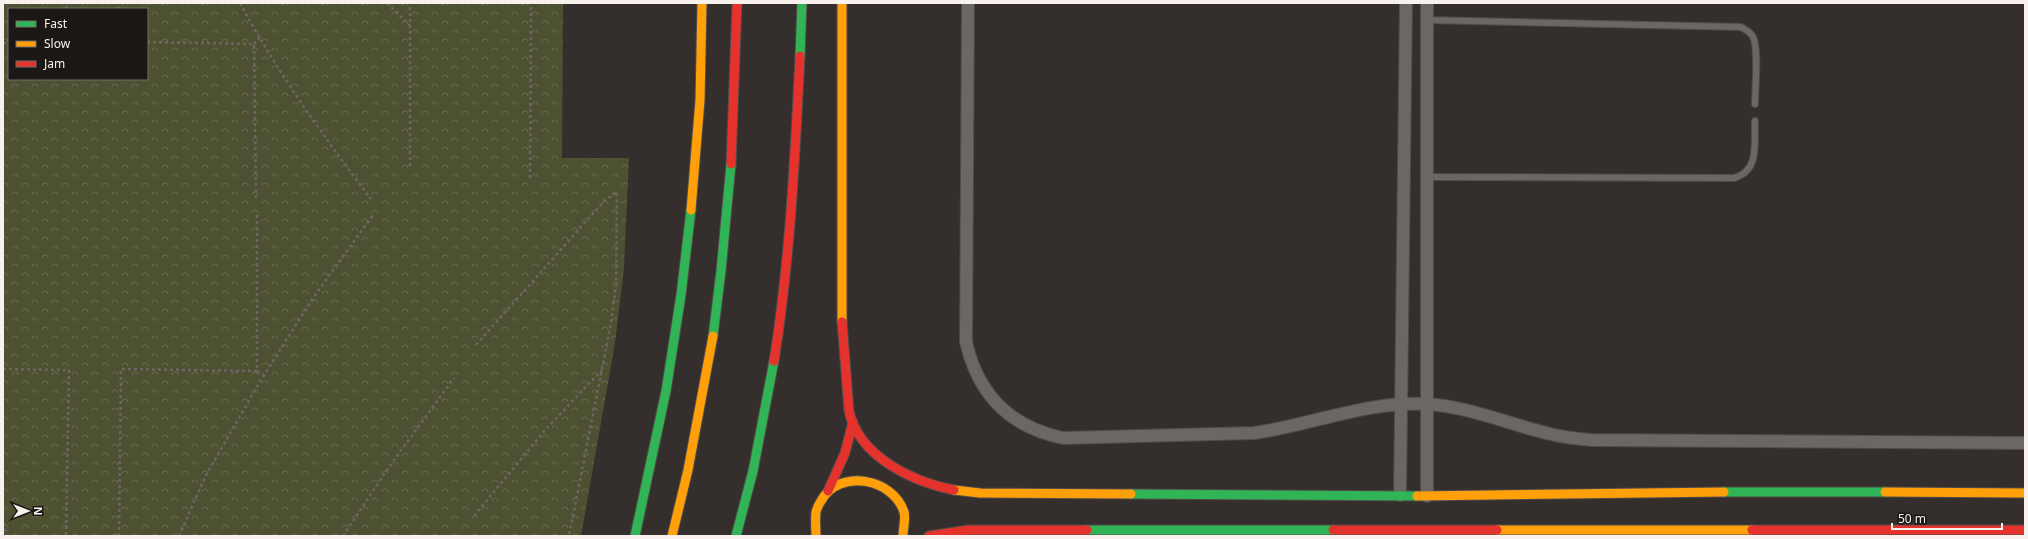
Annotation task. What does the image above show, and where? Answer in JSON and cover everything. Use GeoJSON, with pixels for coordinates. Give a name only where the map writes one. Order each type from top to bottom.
{"type":"FeatureCollection","features":[{"type":"Feature","properties":{"kind":"street"},"geometry":{"type":"LineString","coordinates":[[635,536],[666,391],[688,244],[699,130],[702,3]]}},
{"type":"Feature","properties":{"kind":"street"},"geometry":{"type":"LineString","coordinates":[[672,536],[707,382],[725,254],[733,146],[737,3]]}},
{"type":"Feature","properties":{"kind":"street"},"geometry":{"type":"LineString","coordinates":[[736,536],[764,417],[784,291],[794,175],[802,3]]}},
{"type":"Feature","properties":{"kind":"street"},"geometry":{"type":"LineString","coordinates":[[842,3],[842,329],[848,406],[853,422],[866,441],[881,457],[893,479],[904,520],[903,536]]}},
{"type":"Feature","properties":{"kind":"street"},"geometry":{"type":"LineString","coordinates":[[968,3],[966,342],[970,357],[982,385],[1001,408],[1024,424],[1049,435],[1063,438],[1254,433],[1274,430],[1356,411],[1402,404],[1426,404],[1478,413],[1555,435],[1592,440],[2025,443]]}},
{"type":"Feature","properties":{"kind":"street"},"geometry":{"type":"LineString","coordinates":[[1400,496],[1406,3]]}},
{"type":"Feature","properties":{"kind":"street"},"geometry":{"type":"LineString","coordinates":[[1427,3],[1427,496]]}},
{"type":"Feature","properties":{"kind":"street"},"geometry":{"type":"LineString","coordinates":[[816,536],[814,518],[817,508],[828,491],[845,453],[853,422]]}},
{"type":"Feature","properties":{"kind":"street"},"geometry":{"type":"LineString","coordinates":[[828,491],[845,481],[855,479],[875,482],[893,479],[919,481],[940,488],[974,492],[1400,496],[1811,491],[2025,493]]}},
{"type":"Feature","properties":{"kind":"street"},"geometry":{"type":"LineString","coordinates":[[929,536],[968,530],[1769,533],[2025,530]]}},
{"type":"Feature","properties":{"kind":"lane"},"geometry":{"type":"LineString","coordinates":[[1427,20],[1741,27],[1753,36],[1755,46],[1755,104]]}},
{"type":"Feature","properties":{"kind":"lane"},"geometry":{"type":"LineString","coordinates":[[1426,177],[1734,178],[1747,173],[1754,158],[1755,121]]}},
{"type":"Feature","properties":{"kind":"path"},"geometry":{"type":"LineString","coordinates":[[240,3],[260,38],[341,160],[371,199]]}},
{"type":"Feature","properties":{"kind":"path"},"geometry":{"type":"LineString","coordinates":[[387,3],[410,26]]}},
{"type":"Feature","properties":{"kind":"path"},"geometry":{"type":"LineString","coordinates":[[410,3],[410,166]]}},
{"type":"Feature","properties":{"kind":"path"},"geometry":{"type":"LineString","coordinates":[[530,178],[531,3]]}},
{"type":"Feature","properties":{"kind":"path"},"geometry":{"type":"LineString","coordinates":[[256,198],[254,44],[260,38]]}},
{"type":"Feature","properties":{"kind":"path"},"geometry":{"type":"LineString","coordinates":[[148,42],[254,44]]}},
{"type":"Feature","properties":{"kind":"path"},"geometry":{"type":"LineString","coordinates":[[476,346],[606,200],[617,192],[616,284],[602,370],[569,536]]}},
{"type":"Feature","properties":{"kind":"path"},"geometry":{"type":"LineString","coordinates":[[257,215],[257,371]]}},
{"type":"Feature","properties":{"kind":"path"},"geometry":{"type":"LineString","coordinates":[[179,536],[206,475],[265,376],[311,301],[373,215]]}},
{"type":"Feature","properties":{"kind":"path"},"geometry":{"type":"LineString","coordinates":[[3,369],[69,370],[66,536]]}},
{"type":"Feature","properties":{"kind":"path"},"geometry":{"type":"LineString","coordinates":[[119,536],[121,369],[257,371],[265,376]]}},
{"type":"Feature","properties":{"kind":"path"},"geometry":{"type":"LineString","coordinates":[[474,516],[546,429],[602,370]]}},
{"type":"Feature","properties":{"kind":"path"},"geometry":{"type":"LineString","coordinates":[[343,536],[389,467],[454,378]]}},
{"type":"Feature","properties":{"kind":"path"},"geometry":{"type":"LineString","coordinates":[[3,523],[8,536]]}},
{"type":"Feature","properties":{"kind":"green space"},"geometry":{"type":"Polygon","coordinates":[[[3,3],[563,3],[562,158],[629,158],[624,267],[615,343],[581,536],[3,536],[3,3]]]}},
{"type":"Feature","properties":{"kind":"traffic: fast"},"geometry":{"type":"LineString","coordinates":[[800,56],[802,3]]}},
{"type":"Feature","properties":{"kind":"traffic: fast"},"geometry":{"type":"LineString","coordinates":[[713,336],[731,164]]}},
{"type":"Feature","properties":{"kind":"traffic: fast"},"geometry":{"type":"LineString","coordinates":[[635,536],[666,391],[681,295],[691,210]]}},
{"type":"Feature","properties":{"kind":"traffic: fast"},"geometry":{"type":"LineString","coordinates":[[736,536],[753,471],[774,361]]}},
{"type":"Feature","properties":{"kind":"traffic: fast"},"geometry":{"type":"LineString","coordinates":[[1724,492],[1885,492]]}},
{"type":"Feature","properties":{"kind":"traffic: fast"},"geometry":{"type":"LineString","coordinates":[[1131,494],[1417,496]]}},
{"type":"Feature","properties":{"kind":"traffic: fast"},"geometry":{"type":"LineString","coordinates":[[1087,530],[1333,530]]}},
{"type":"Feature","properties":{"kind":"traffic: slow"},"geometry":{"type":"LineString","coordinates":[[691,210],[700,100],[702,3]]}},
{"type":"Feature","properties":{"kind":"traffic: slow"},"geometry":{"type":"LineString","coordinates":[[842,3],[842,322]]}},
{"type":"Feature","properties":{"kind":"traffic: slow"},"geometry":{"type":"LineString","coordinates":[[672,536],[688,470],[713,336]]}},
{"type":"Feature","properties":{"kind":"traffic: slow"},"geometry":{"type":"LineString","coordinates":[[816,536],[816,512],[821,501],[829,491],[840,484],[852,481],[865,481],[878,485],[889,491],[898,500],[905,514],[903,536]]}},
{"type":"Feature","properties":{"kind":"traffic: slow"},"geometry":{"type":"LineString","coordinates":[[954,490],[980,493],[1131,494]]}},
{"type":"Feature","properties":{"kind":"traffic: slow"},"geometry":{"type":"LineString","coordinates":[[1417,496],[1724,492]]}},
{"type":"Feature","properties":{"kind":"traffic: slow"},"geometry":{"type":"LineString","coordinates":[[1885,492],[2025,493]]}},
{"type":"Feature","properties":{"kind":"traffic: slow"},"geometry":{"type":"LineString","coordinates":[[1497,530],[1752,530]]}},
{"type":"Feature","properties":{"kind":"traffic: jam"},"geometry":{"type":"LineString","coordinates":[[731,164],[737,3]]}},
{"type":"Feature","properties":{"kind":"traffic: jam"},"geometry":{"type":"LineString","coordinates":[[774,361],[780,323],[788,247],[794,171],[800,56]]}},
{"type":"Feature","properties":{"kind":"traffic: jam"},"geometry":{"type":"LineString","coordinates":[[842,322],[849,411],[855,427],[864,442],[890,465],[905,474],[922,481],[954,490]]}},
{"type":"Feature","properties":{"kind":"traffic: jam"},"geometry":{"type":"LineString","coordinates":[[828,491],[845,453],[853,422]]}},
{"type":"Feature","properties":{"kind":"traffic: jam"},"geometry":{"type":"LineString","coordinates":[[929,536],[968,530],[1087,530]]}},
{"type":"Feature","properties":{"kind":"traffic: jam"},"geometry":{"type":"LineString","coordinates":[[1333,530],[1497,530]]}},
{"type":"Feature","properties":{"kind":"traffic: jam"},"geometry":{"type":"LineString","coordinates":[[1752,530],[2025,530]]}}]}
